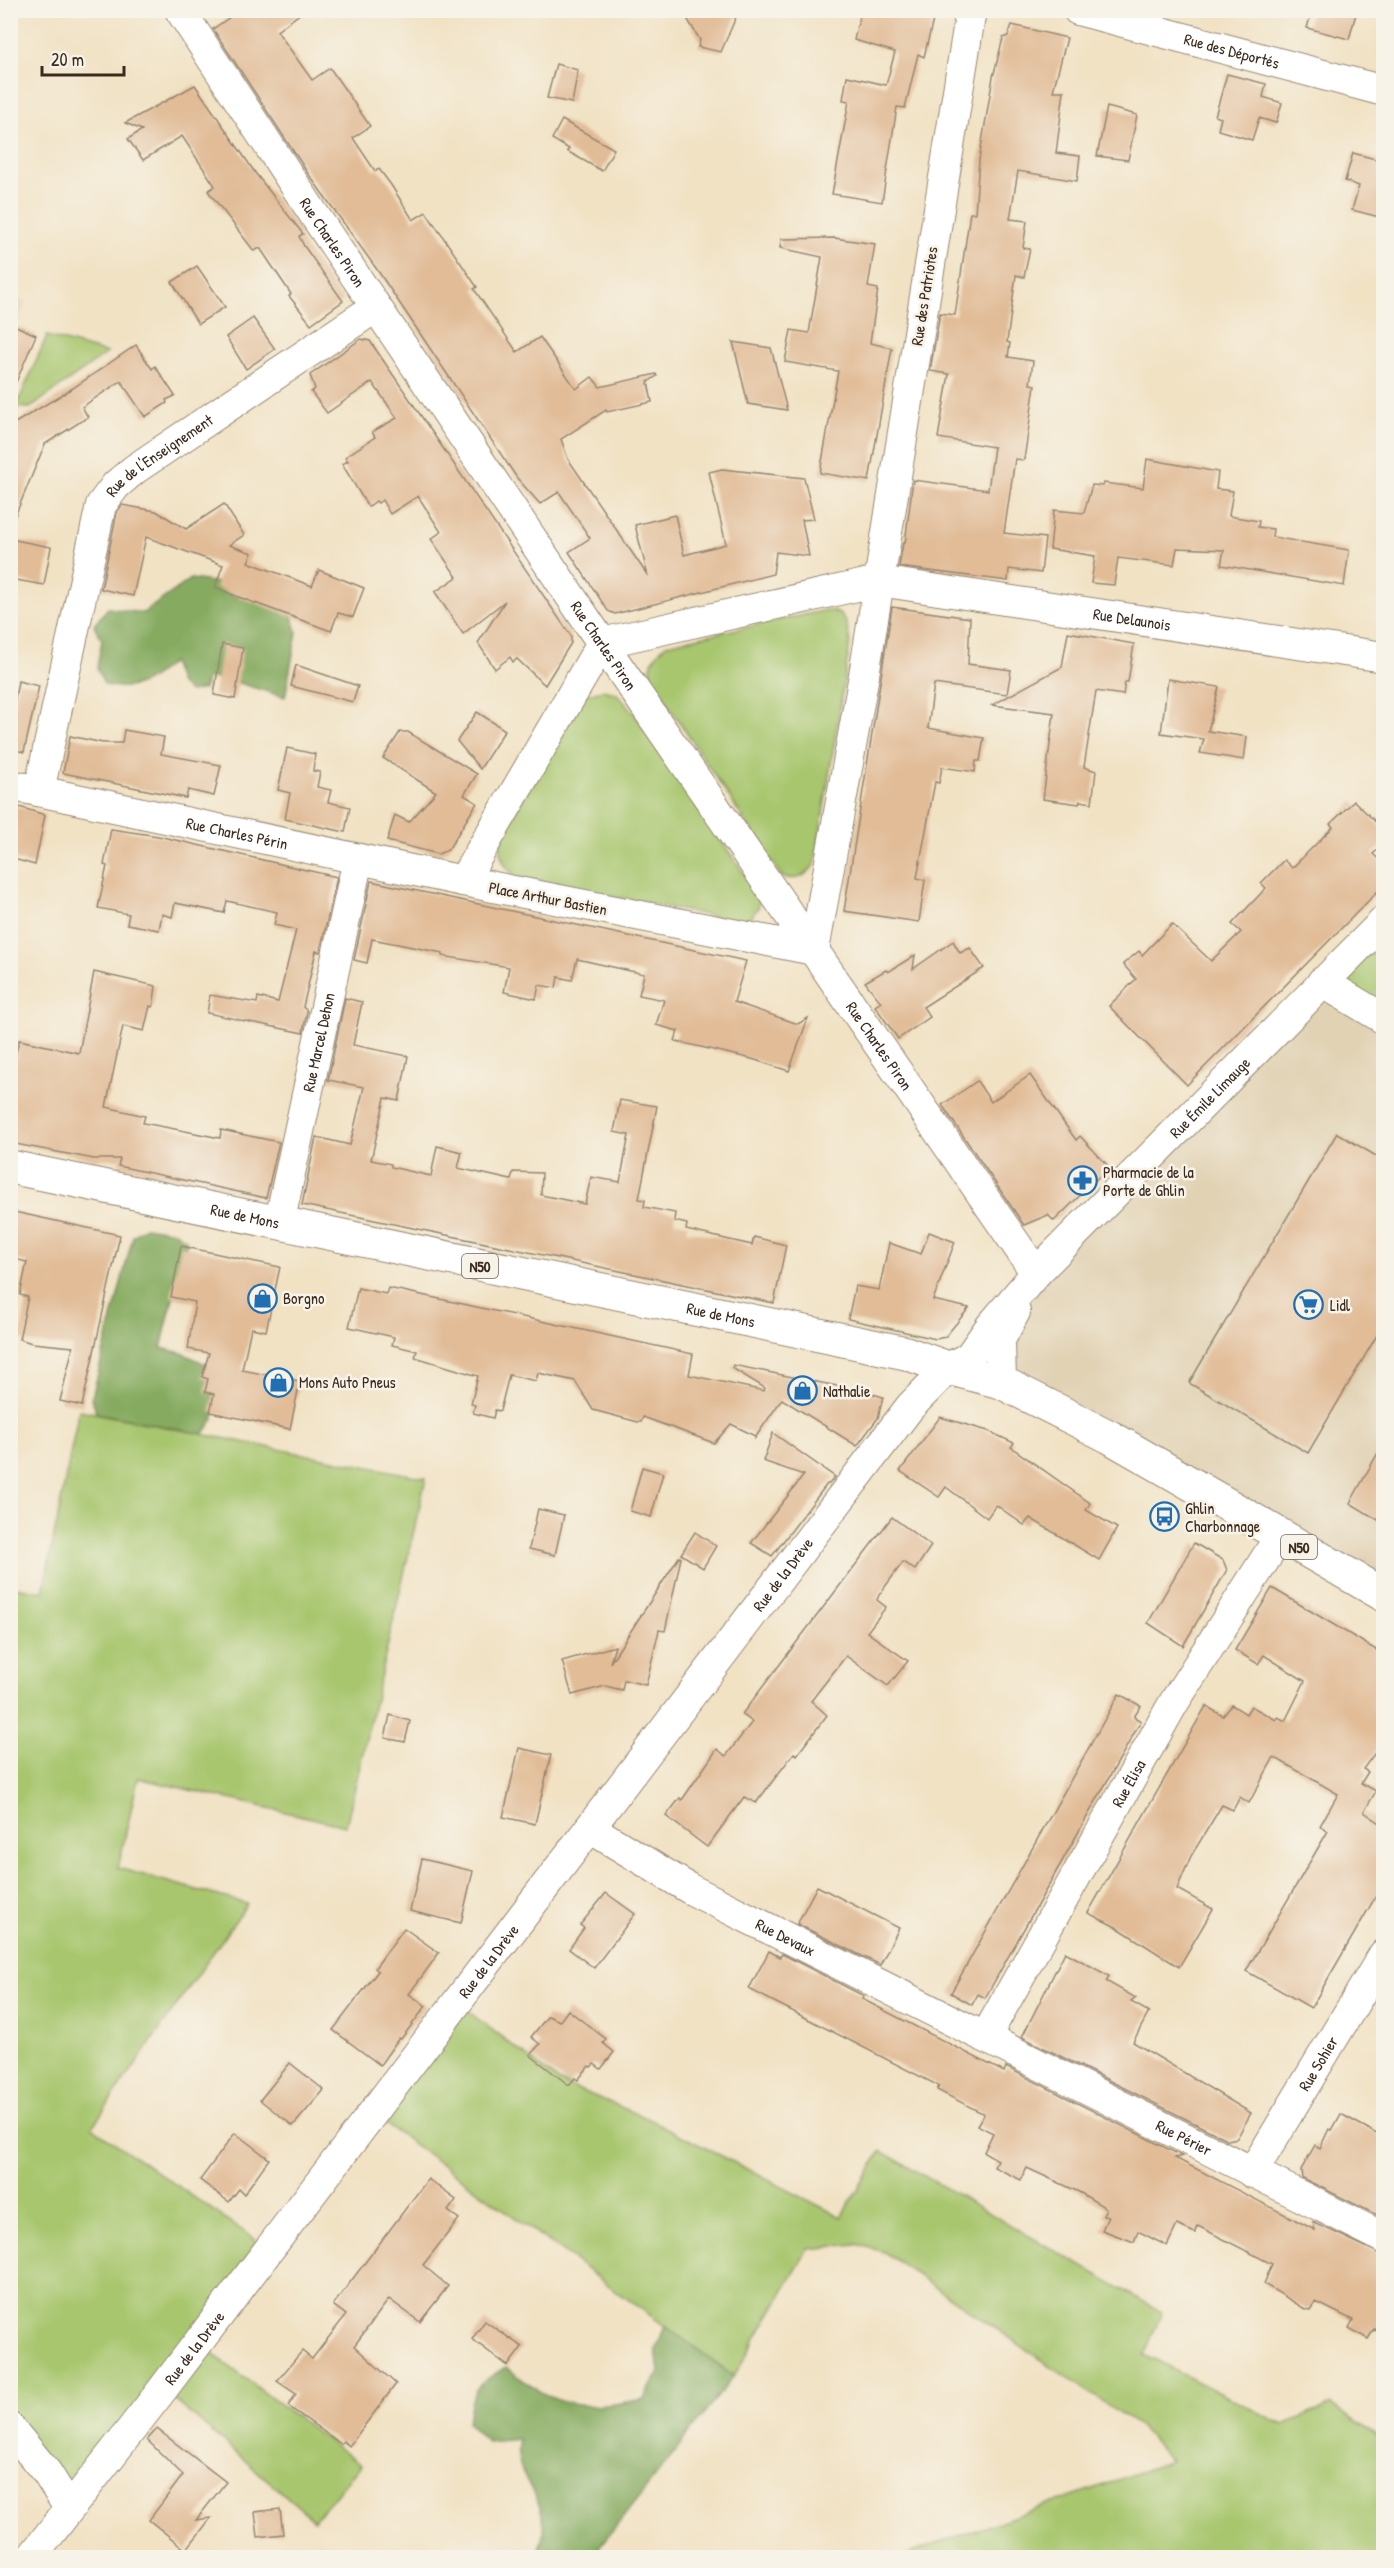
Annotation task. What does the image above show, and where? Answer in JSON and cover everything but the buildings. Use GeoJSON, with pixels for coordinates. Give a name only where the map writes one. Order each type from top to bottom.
{"type":"FeatureCollection","features":[{"type":"Feature","properties":{"kind":"main road","name":"Rue de Mons"},"geometry":{"type":"LineString","coordinates":[[10,1167],[906,1353],[948,1368],[1001,1382],[1110,1437],[1383,1594]]}},
{"type":"Feature","properties":{"kind":"street","name":"Rue Charles Piron"},"geometry":{"type":"LineString","coordinates":[[180,10],[602,643],[1036,1273]]}},
{"type":"Feature","properties":{"kind":"street","name":"Rue des Patriotes"},"geometry":{"type":"LineString","coordinates":[[879,581],[971,10]]}},
{"type":"Feature","properties":{"kind":"street","name":"Rue des Déportés"},"geometry":{"type":"LineString","coordinates":[[1078,10],[1383,91]]}},
{"type":"Feature","properties":{"kind":"street","name":"Rue de l'Enseignement"},"geometry":{"type":"LineString","coordinates":[[39,791],[101,505],[116,485],[135,469],[376,307]]}},
{"type":"Feature","properties":{"kind":"street"},"geometry":{"type":"LineString","coordinates":[[602,643],[879,581],[814,950]]}},
{"type":"Feature","properties":{"kind":"street","name":"Rue Delaunois"},"geometry":{"type":"LineString","coordinates":[[879,581],[1383,657]]}},
{"type":"Feature","properties":{"kind":"street","name":"Place Arthur Bastien"},"geometry":{"type":"LineString","coordinates":[[602,643],[463,881],[814,950]]}},
{"type":"Feature","properties":{"kind":"street","name":"Rue Charles Périn"},"geometry":{"type":"LineString","coordinates":[[10,785],[463,881]]}},
{"type":"Feature","properties":{"kind":"street","name":"Rue Marcel Dehon"},"geometry":{"type":"LineString","coordinates":[[279,1224],[358,859]]}},
{"type":"Feature","properties":{"kind":"street","name":"Rue Émile Limauge"},"geometry":{"type":"LineString","coordinates":[[1036,1273],[1383,921]]}},
{"type":"Feature","properties":{"kind":"street"},"geometry":{"type":"LineString","coordinates":[[1322,982],[1383,1019]]}},
{"type":"Feature","properties":{"kind":"street"},"geometry":{"type":"LineString","coordinates":[[1001,1382],[1000,1340],[1036,1273]]}},
{"type":"Feature","properties":{"kind":"street","name":"Rue de la Drève"},"geometry":{"type":"LineString","coordinates":[[31,2558],[162,2390],[908,1410],[948,1368],[969,1357],[990,1327],[1036,1273]]}},
{"type":"Feature","properties":{"kind":"street","name":"Rue Élisa"},"geometry":{"type":"LineString","coordinates":[[986,2036],[1173,1704],[1280,1536]]}},
{"type":"Feature","properties":{"kind":"street","name":"Rue Devaux"},"geometry":{"type":"LineString","coordinates":[[590,1828],[690,1889],[986,2036]]}},
{"type":"Feature","properties":{"kind":"street","name":"Rue Sohier"},"geometry":{"type":"LineString","coordinates":[[1252,2173],[1383,1954]]}},
{"type":"Feature","properties":{"kind":"street","name":"Rue Périer"},"geometry":{"type":"LineString","coordinates":[[986,2036],[1383,2238]]}},
{"type":"Feature","properties":{"kind":"street"},"geometry":{"type":"LineString","coordinates":[[10,2428],[47,2473],[69,2508]]}},
{"type":"Feature","properties":{"kind":"shaded area"},"geometry":{"type":"Polygon","coordinates":[[[11,296],[26,302],[11,339],[11,296]]]}},
{"type":"Feature","properties":{"kind":"shaded area"},"geometry":{"type":"Polygon","coordinates":[[[1322,982],[1383,1019],[1383,1595],[1001,1382],[1036,1273],[1322,982]]]}},
{"type":"Feature","properties":{"kind":"green space"},"geometry":{"type":"Polygon","coordinates":[[[47,336],[107,353],[30,408],[16,407],[47,336]]]}},
{"type":"Feature","properties":{"kind":"green space"},"geometry":{"type":"Polygon","coordinates":[[[191,579],[219,583],[235,597],[264,596],[289,607],[297,632],[285,697],[239,683],[208,677],[204,689],[190,692],[180,684],[172,662],[141,684],[114,687],[104,684],[97,668],[102,640],[94,625],[108,608],[143,613],[191,579]]]}},
{"type":"Feature","properties":{"kind":"green space"},"geometry":{"type":"Polygon","coordinates":[[[827,610],[839,613],[845,620],[850,643],[815,864],[801,877],[788,878],[782,877],[651,679],[651,668],[656,655],[667,644],[827,610]]]}},
{"type":"Feature","properties":{"kind":"green space"},"geometry":{"type":"Polygon","coordinates":[[[602,690],[616,693],[632,711],[760,897],[758,908],[746,923],[517,877],[504,864],[501,855],[501,836],[585,695],[602,690]]]}},
{"type":"Feature","properties":{"kind":"green space"},"geometry":{"type":"Polygon","coordinates":[[[1383,921],[1383,1018],[1322,982],[1383,921]]]}},
{"type":"Feature","properties":{"kind":"green space"},"geometry":{"type":"Polygon","coordinates":[[[145,1227],[175,1232],[187,1240],[161,1348],[182,1353],[216,1369],[217,1404],[212,1420],[203,1434],[96,1413],[92,1397],[133,1236],[145,1227]]]}},
{"type":"Feature","properties":{"kind":"green space"},"geometry":{"type":"Polygon","coordinates":[[[79,1410],[426,1478],[346,1826],[138,1778],[118,1868],[247,1904],[92,2127],[269,2249],[198,2343],[361,2465],[314,2520],[163,2390],[69,2508],[11,2428],[10,1586],[43,1592],[79,1410]]]}},
{"type":"Feature","properties":{"kind":"green space"},"geometry":{"type":"Polygon","coordinates":[[[457,2003],[560,2082],[649,2119],[841,2217],[881,2151],[1162,2312],[1144,2355],[1284,2425],[1330,2405],[1383,2439],[1383,2557],[900,2557],[1171,2461],[1140,2427],[884,2252],[856,2244],[808,2249],[734,2376],[372,2114],[457,2003]]]}},
{"type":"Feature","properties":{"kind":"green space"},"geometry":{"type":"Polygon","coordinates":[[[665,2326],[734,2376],[592,2557],[536,2557],[543,2534],[543,2520],[537,2500],[519,2461],[519,2439],[487,2442],[468,2423],[471,2401],[477,2388],[506,2367],[540,2392],[570,2404],[602,2405],[644,2399],[659,2372],[656,2349],[665,2326]]]}},
{"type":"Feature","properties":{"kind":"place","name":"Pharmacie de la Porte de Ghlin"},"geometry":{"type":"Point","coordinates":[1082,1181]}},
{"type":"Feature","properties":{"kind":"place","name":"Borgno"},"geometry":{"type":"Point","coordinates":[262,1298]}},
{"type":"Feature","properties":{"kind":"place","name":"Lidl"},"geometry":{"type":"Point","coordinates":[1309,1305]}},
{"type":"Feature","properties":{"kind":"place","name":"Mons Auto Pneus"},"geometry":{"type":"Point","coordinates":[278,1382]}},
{"type":"Feature","properties":{"kind":"place","name":"Nathalie"},"geometry":{"type":"Point","coordinates":[802,1391]}},
{"type":"Feature","properties":{"kind":"place","name":"Ghlin Charbonnage"},"geometry":{"type":"Point","coordinates":[1164,1517]}}]}
